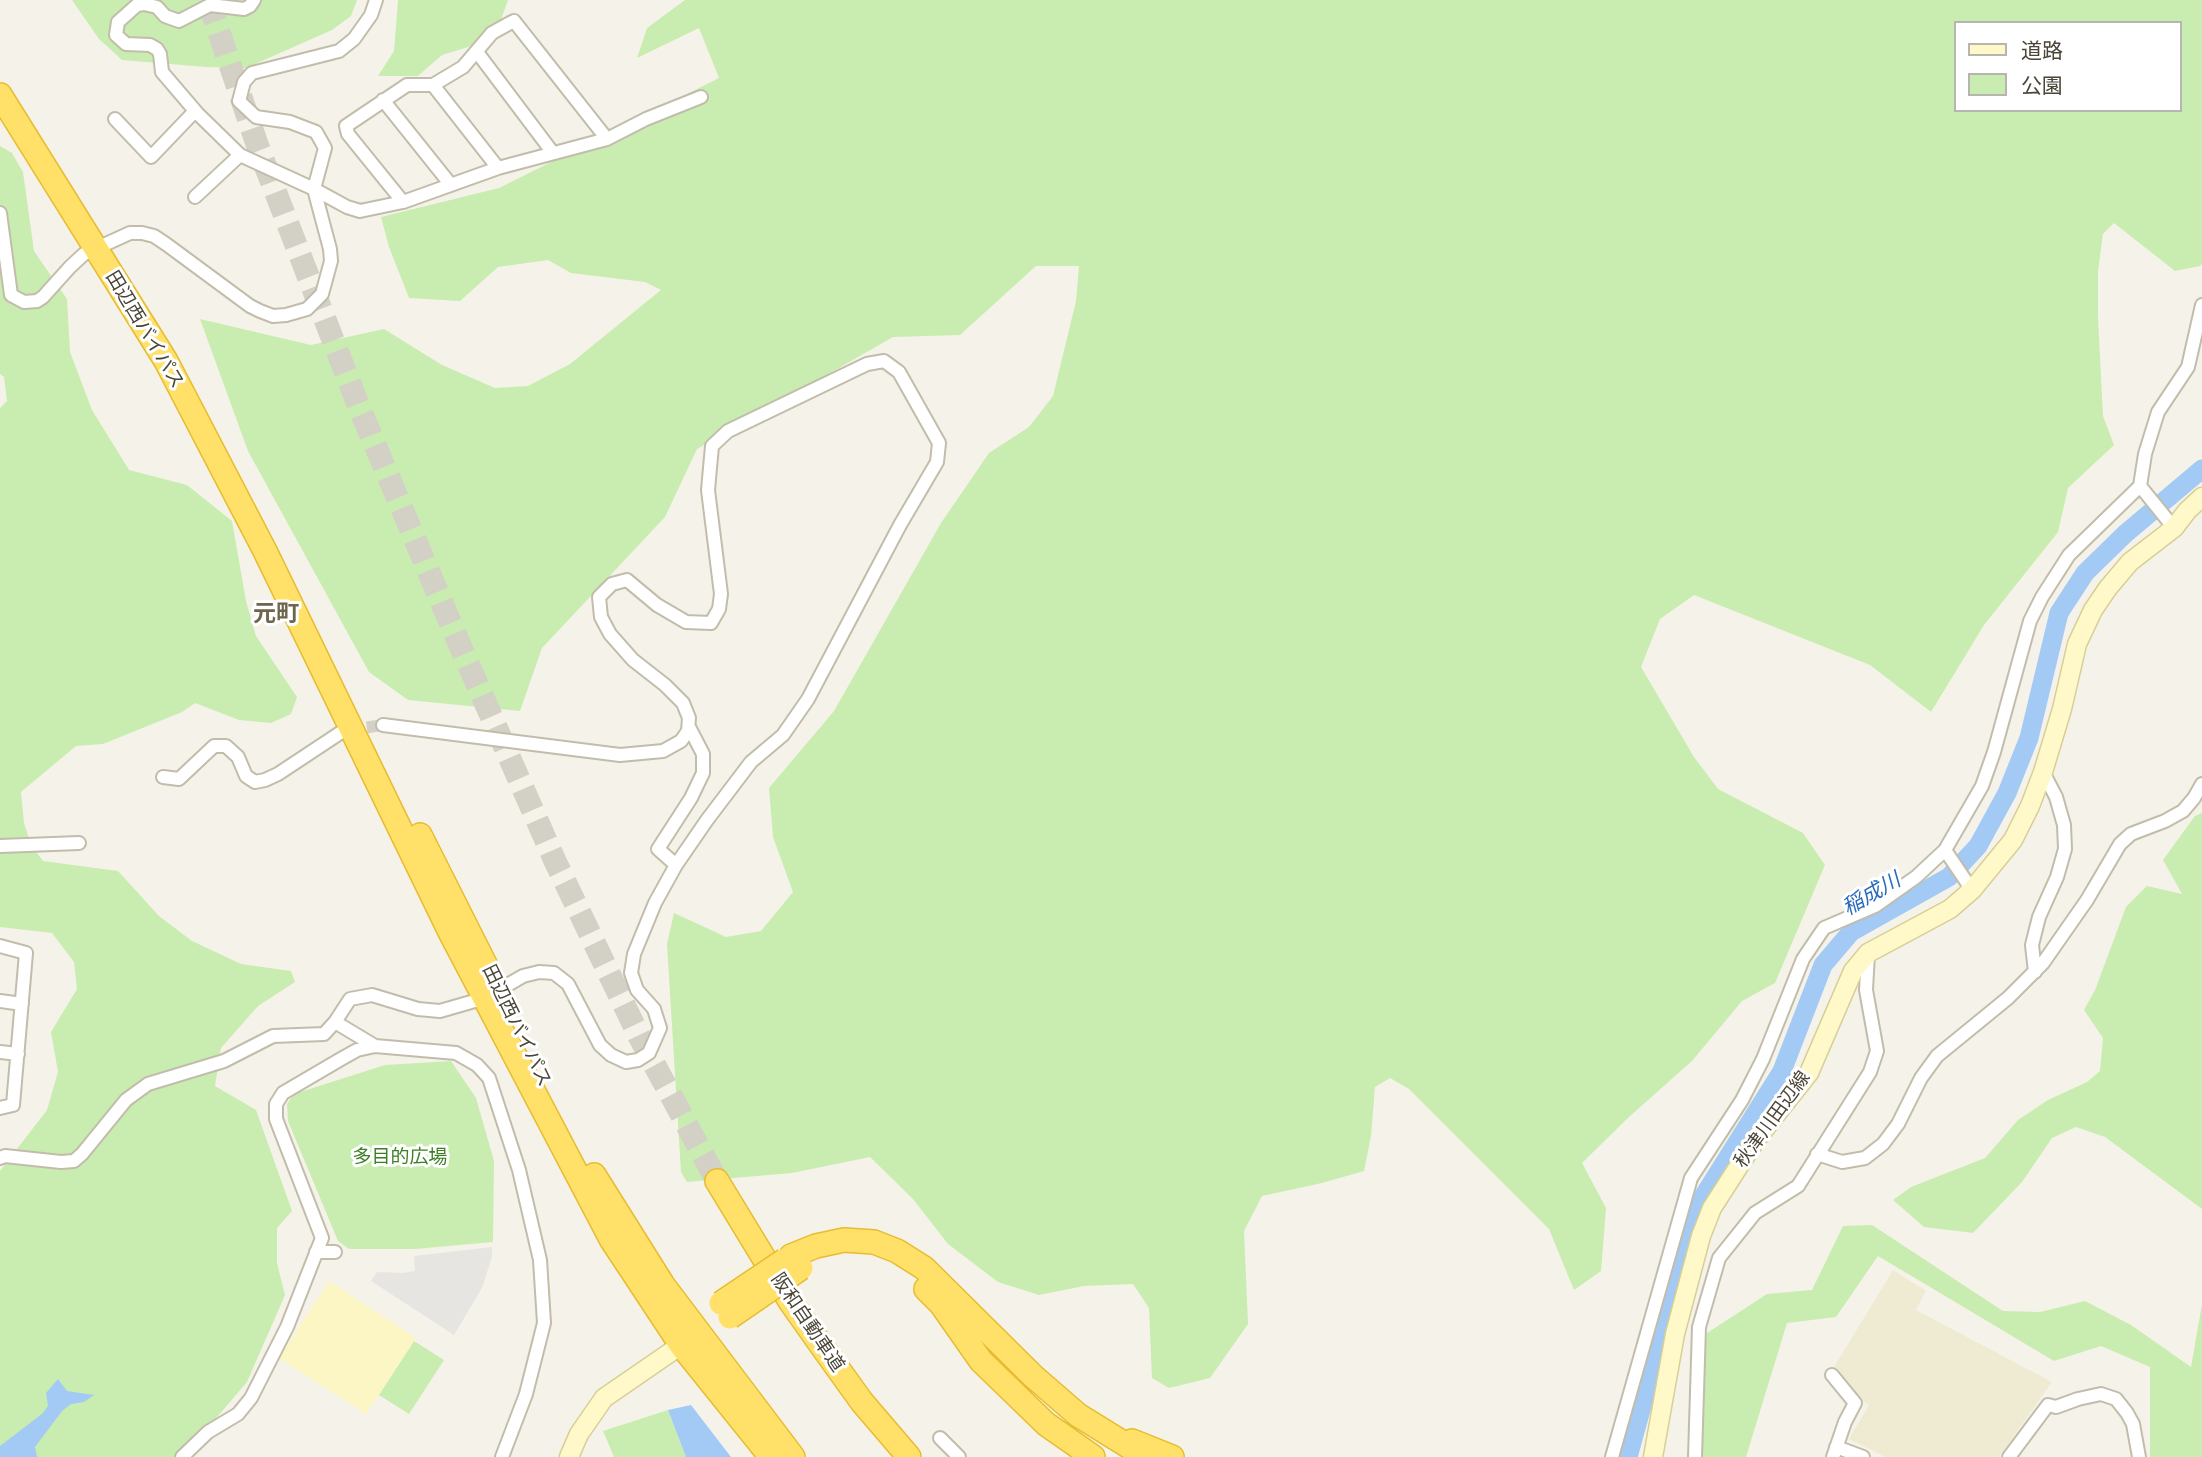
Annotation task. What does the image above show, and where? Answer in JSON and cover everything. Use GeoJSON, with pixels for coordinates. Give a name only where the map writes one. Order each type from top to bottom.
{"type":"FeatureCollection","features":[{"type":"Feature","properties":{"kind":"highway","name":"田辺西バイパス"},"geometry":{"type":"LineString","coordinates":[[0,95],[166,361],[275,572],[451,934],[492,994],[607,1199],[663,1284],[793,1457]]}},
{"type":"Feature","properties":{"kind":"highway","name":"田辺西バイパス"},"geometry":{"type":"LineString","coordinates":[[492,994],[550,1126],[611,1239],[681,1345],[771,1457]]}},
{"type":"Feature","properties":{"kind":"highway","name":"阪和自動車道"},"geometry":{"type":"LineString","coordinates":[[717,1181],[790,1301],[862,1402],[909,1457]]}},
{"type":"Feature","properties":{"kind":"highway"},"geometry":{"type":"LineString","coordinates":[[681,1345],[816,1245],[844,1240],[874,1242],[897,1251],[924,1268],[1033,1376],[1078,1415],[1146,1457]]}},
{"type":"Feature","properties":{"kind":"highway"},"geometry":{"type":"LineString","coordinates":[[796,1262],[838,1254],[860,1255],[884,1261],[920,1283],[941,1304],[981,1362],[1046,1424],[1093,1457]]}},
{"type":"Feature","properties":{"kind":"highway"},"geometry":{"type":"LineString","coordinates":[[790,1301],[885,1414],[927,1457]]}},
{"type":"Feature","properties":{"kind":"highway"},"geometry":{"type":"LineString","coordinates":[[962,1334],[1056,1421],[1122,1457]]}},
{"type":"Feature","properties":{"kind":"highway"},"geometry":{"type":"LineString","coordinates":[[862,1402],[872,1429],[891,1457]]}},
{"type":"Feature","properties":{"kind":"highway"},"geometry":{"type":"LineString","coordinates":[[1100,1428],[1172,1457]]}},
{"type":"Feature","properties":{"kind":"main road","name":"秋津川田辺線"},"geometry":{"type":"LineString","coordinates":[[1653,1457],[1675,1334],[1701,1236],[1712,1208],[1755,1141],[1810,1073],[1853,971],[1868,953],[1950,909],[1969,884],[2013,840],[2043,772],[2083,628],[2108,588],[2130,562],[2169,523],[2202,497]]}},
{"type":"Feature","properties":{"kind":"main road"},"geometry":{"type":"LineString","coordinates":[[569,1457],[579,1434],[604,1398],[681,1345]]}},
{"type":"Feature","properties":{"kind":"street"},"geometry":{"type":"LineString","coordinates":[[254,0],[244,9],[211,5],[179,21],[165,16],[157,7],[137,5],[115,28],[120,41],[126,44],[150,45],[157,49],[162,72],[197,113],[240,155],[359,211],[403,202],[498,168],[607,139],[646,119],[701,97]]}},
{"type":"Feature","properties":{"kind":"street"},"geometry":{"type":"LineString","coordinates":[[0,213],[11,295],[24,302],[37,301],[84,254],[130,233],[154,236],[250,306],[273,316],[296,313],[313,304],[322,293],[330,271],[330,249],[314,189],[325,148],[316,132],[290,122],[256,117],[239,101],[244,82],[252,73],[339,51],[354,39],[371,16],[376,0]]}},
{"type":"Feature","properties":{"kind":"street"},"geometry":{"type":"LineString","coordinates":[[403,202],[348,134],[346,127],[407,85],[433,85],[463,67],[492,33],[514,21],[607,139]]}},
{"type":"Feature","properties":{"kind":"street"},"geometry":{"type":"LineString","coordinates":[[477,52],[553,153]]}},
{"type":"Feature","properties":{"kind":"street"},"geometry":{"type":"LineString","coordinates":[[433,85],[498,168]]}},
{"type":"Feature","properties":{"kind":"street"},"geometry":{"type":"LineString","coordinates":[[383,100],[451,185]]}},
{"type":"Feature","properties":{"kind":"street"},"geometry":{"type":"LineString","coordinates":[[115,120],[151,156],[195,111]]}},
{"type":"Feature","properties":{"kind":"street"},"geometry":{"type":"LineString","coordinates":[[195,197],[240,155]]}},
{"type":"Feature","properties":{"kind":"street"},"geometry":{"type":"LineString","coordinates":[[1612,1457],[1691,1178],[1742,1100],[1763,1059],[1803,960],[1824,928],[1875,906],[1948,854],[1982,786],[1994,752],[2030,621],[2069,555],[2140,486],[2145,454],[2158,412],[2188,367],[2202,305]]}},
{"type":"Feature","properties":{"kind":"street"},"geometry":{"type":"LineString","coordinates":[[0,1158],[5,1156],[74,1161],[126,1100],[148,1084],[224,1061],[273,1036],[324,1034],[350,999],[372,995],[418,1009],[440,1011],[492,994],[523,976],[539,972],[554,973],[568,984],[600,1045],[611,1055],[626,1062],[638,1060],[649,1053],[660,1028],[654,1009],[637,990],[631,973],[634,954],[655,903],[676,865],[751,762],[783,734],[808,699],[900,525],[937,462],[939,443],[899,372],[884,361],[867,364],[783,402],[728,431],[712,446],[708,490],[721,594],[719,609],[711,622],[686,622],[657,605],[627,580],[612,584],[599,597],[601,617],[610,634],[633,660],[665,685],[682,703],[689,718],[689,727],[704,754],[703,773],[691,798],[658,849],[676,865]]}},
{"type":"Feature","properties":{"kind":"street"},"geometry":{"type":"LineString","coordinates":[[2140,486],[2169,523]]}},
{"type":"Feature","properties":{"kind":"street"},"geometry":{"type":"LineString","coordinates":[[383,725],[620,755],[663,751],[681,741],[689,727]]}},
{"type":"Feature","properties":{"kind":"street"},"geometry":{"type":"LineString","coordinates":[[163,777],[179,779],[214,746],[226,746],[238,757],[246,776],[255,782],[265,780],[343,731]]}},
{"type":"Feature","properties":{"kind":"street"},"geometry":{"type":"LineString","coordinates":[[2035,972],[2032,945],[2039,917],[2057,877],[2065,849],[2056,797],[2043,772]]}},
{"type":"Feature","properties":{"kind":"street"},"geometry":{"type":"LineString","coordinates":[[1817,1154],[1842,1162],[1865,1158],[1883,1144],[1898,1124],[1921,1078],[1937,1056],[2008,998],[2035,972],[2087,900],[2120,844],[2131,834],[2183,811],[2202,784]]}},
{"type":"Feature","properties":{"kind":"street"},"geometry":{"type":"LineString","coordinates":[[0,846],[79,843]]}},
{"type":"Feature","properties":{"kind":"street"},"geometry":{"type":"LineString","coordinates":[[1948,854],[1969,884]]}},
{"type":"Feature","properties":{"kind":"street"},"geometry":{"type":"LineString","coordinates":[[0,946],[26,953],[13,1105],[0,1108]]}},
{"type":"Feature","properties":{"kind":"street"},"geometry":{"type":"LineString","coordinates":[[1695,1457],[1699,1327],[1719,1258],[1755,1213],[1798,1186],[1870,1072],[1877,1051],[1866,990],[1868,953]]}},
{"type":"Feature","properties":{"kind":"street"},"geometry":{"type":"LineString","coordinates":[[0,1001],[22,1004]]}},
{"type":"Feature","properties":{"kind":"street"},"geometry":{"type":"LineString","coordinates":[[335,1022],[374,1046]]}},
{"type":"Feature","properties":{"kind":"street"},"geometry":{"type":"LineString","coordinates":[[182,1457],[208,1432],[238,1414],[251,1398],[288,1327],[322,1238],[276,1119],[276,1104],[283,1093],[357,1049],[374,1046],[456,1053],[477,1065],[489,1078],[519,1170],[540,1260],[544,1323],[526,1394],[502,1457]]}},
{"type":"Feature","properties":{"kind":"street"},"geometry":{"type":"LineString","coordinates":[[0,1052],[18,1054]]}},
{"type":"Feature","properties":{"kind":"street"},"geometry":{"type":"LineString","coordinates":[[1832,1375],[1855,1404],[1845,1422],[1835,1452],[1863,1457]]}},
{"type":"Feature","properties":{"kind":"street"},"geometry":{"type":"LineString","coordinates":[[2009,1457],[2048,1405],[2056,1407],[2101,1394],[2116,1399],[2127,1413],[2133,1424],[2139,1457]]}},
{"type":"Feature","properties":{"kind":"street"},"geometry":{"type":"LineString","coordinates":[[940,1438],[959,1457]]}},
{"type":"Feature","properties":{"kind":"shaded area"},"geometry":{"type":"Polygon","coordinates":[[[492,1247],[492,1257],[482,1288],[454,1335],[371,1281],[377,1272],[415,1271],[414,1256],[492,1247]]]}},
{"type":"Feature","properties":{"kind":"shaded area"},"geometry":{"type":"Polygon","coordinates":[[[1893,1270],[1926,1291],[1916,1310],[2052,1382],[1999,1457],[1885,1457],[1849,1439],[1869,1405],[1848,1390],[1834,1367],[1893,1270]]]}},
{"type":"Feature","properties":{"kind":"green space"},"geometry":{"type":"Polygon","coordinates":[[[72,0],[357,0],[351,16],[332,30],[246,68],[122,60],[99,39],[72,0]]]}},
{"type":"Feature","properties":{"kind":"green space"},"geometry":{"type":"Polygon","coordinates":[[[398,0],[508,0],[494,39],[442,55],[418,76],[378,76],[394,51],[398,0]]]}},
{"type":"Feature","properties":{"kind":"green space"},"geometry":{"type":"Polygon","coordinates":[[[685,0],[2202,0],[2202,264],[2175,271],[2114,223],[2103,234],[2098,271],[2098,318],[2103,416],[2114,445],[2068,488],[2058,532],[1984,625],[1931,712],[1870,665],[1694,595],[1660,619],[1641,667],[1694,757],[1718,789],[1803,833],[1825,865],[1775,983],[1742,1001],[1692,1061],[1582,1163],[1606,1208],[1601,1271],[1574,1290],[1549,1229],[1409,1089],[1390,1078],[1375,1087],[1371,1136],[1364,1171],[1262,1196],[1244,1231],[1248,1324],[1210,1378],[1169,1388],[1152,1378],[1149,1308],[1133,1284],[1084,1286],[1039,1295],[998,1282],[948,1244],[913,1199],[870,1157],[792,1173],[687,1182],[681,1172],[667,944],[674,913],[726,937],[761,931],[793,892],[773,837],[769,788],[834,711],[941,523],[989,453],[1029,427],[1053,396],[1076,301],[1079,266],[1036,266],[960,335],[893,337],[697,449],[665,517],[542,648],[520,711],[408,700],[369,672],[248,451],[200,319],[311,345],[384,329],[442,365],[495,388],[528,386],[570,364],[661,290],[645,282],[571,273],[548,260],[498,267],[460,301],[409,298],[389,247],[381,217],[499,188],[719,78],[699,28],[637,58],[647,28],[685,0]]]}},
{"type":"Feature","properties":{"kind":"green space"},"geometry":{"type":"Polygon","coordinates":[[[0,146],[12,153],[23,172],[34,251],[67,299],[70,352],[92,410],[129,470],[187,485],[232,521],[246,601],[256,636],[297,697],[291,714],[271,723],[239,720],[195,703],[182,712],[103,744],[76,746],[21,792],[24,823],[31,845],[43,861],[118,871],[159,916],[192,941],[241,964],[291,971],[295,982],[258,1006],[221,1048],[215,1086],[256,1110],[292,1211],[277,1228],[277,1263],[285,1295],[247,1382],[183,1457],[0,1457],[0,1171],[47,1110],[58,1072],[51,1032],[77,989],[74,962],[52,933],[0,927],[0,408],[7,401],[4,377],[0,374],[0,146]]]}},
{"type":"Feature","properties":{"kind":"green space"},"geometry":{"type":"Polygon","coordinates":[[[2202,813],[2202,1209],[2105,1137],[2076,1127],[2052,1138],[2022,1182],[1973,1233],[1924,1227],[1893,1200],[1911,1187],[1985,1158],[2018,1120],[2048,1100],[2087,1082],[2100,1071],[2103,1038],[2084,1010],[2095,990],[2126,907],[2147,886],[2182,894],[2163,860],[2195,816],[2202,813]]]}},
{"type":"Feature","properties":{"kind":"green space","name":"多目的広場"},"geometry":{"type":"Polygon","coordinates":[[[451,1061],[476,1098],[494,1161],[493,1242],[415,1249],[349,1249],[338,1241],[288,1121],[287,1104],[294,1094],[385,1065],[451,1061]]]}},
{"type":"Feature","properties":{"kind":"green space"},"geometry":{"type":"Polygon","coordinates":[[[1872,1225],[2003,1311],[2040,1312],[2085,1301],[2131,1325],[2191,1367],[2202,1304],[2202,1457],[2150,1457],[2150,1367],[2101,1346],[2054,1361],[1878,1256],[1836,1317],[1787,1323],[1746,1457],[1694,1457],[1698,1391],[1707,1333],[1767,1294],[1812,1290],[1843,1226],[1872,1225]]]}},
{"type":"Feature","properties":{"kind":"green space"},"geometry":{"type":"Polygon","coordinates":[[[414,1341],[444,1360],[409,1414],[379,1395],[414,1341]]]}},
{"type":"Feature","properties":{"kind":"green space"},"geometry":{"type":"Polygon","coordinates":[[[668,1410],[686,1457],[614,1457],[603,1431],[668,1410]]]}},
{"type":"Feature","properties":{"kind":"sand"},"geometry":{"type":"Polygon","coordinates":[[[329,1281],[416,1338],[366,1414],[279,1358],[329,1281]]]}},
{"type":"Feature","properties":{"kind":"water"},"geometry":{"type":"Polygon","coordinates":[[[58,1379],[67,1391],[94,1395],[84,1402],[71,1404],[62,1411],[35,1447],[37,1457],[0,1457],[0,1446],[42,1414],[48,1406],[46,1393],[58,1379]]]}},
{"type":"Feature","properties":{"kind":"water"},"geometry":{"type":"Polygon","coordinates":[[[691,1405],[731,1457],[686,1457],[668,1410],[691,1405]]]}},
{"type":"Feature","properties":{"kind":"waterway","name":"稲成川"},"geometry":{"type":"LineString","coordinates":[[1628,1457],[1701,1200],[1782,1071],[1823,965],[1851,932],[1949,877],[1978,846],[2007,793],[2029,738],[2059,613],[2085,573],[2125,534],[2202,469]]}},
{"type":"Feature","properties":{"kind":"tunnel"},"geometry":{"type":"LineString","coordinates":[[208,0],[258,147],[359,407],[455,634],[555,861],[639,1036],[717,1181]]}},
{"type":"Feature","properties":{"kind":"tunnel"},"geometry":{"type":"LineString","coordinates":[[349,730],[383,725]]}},
{"type":"Feature","properties":{"kind":"district","name":"元町"},"geometry":{"type":"Point","coordinates":[276,615]}}]}
